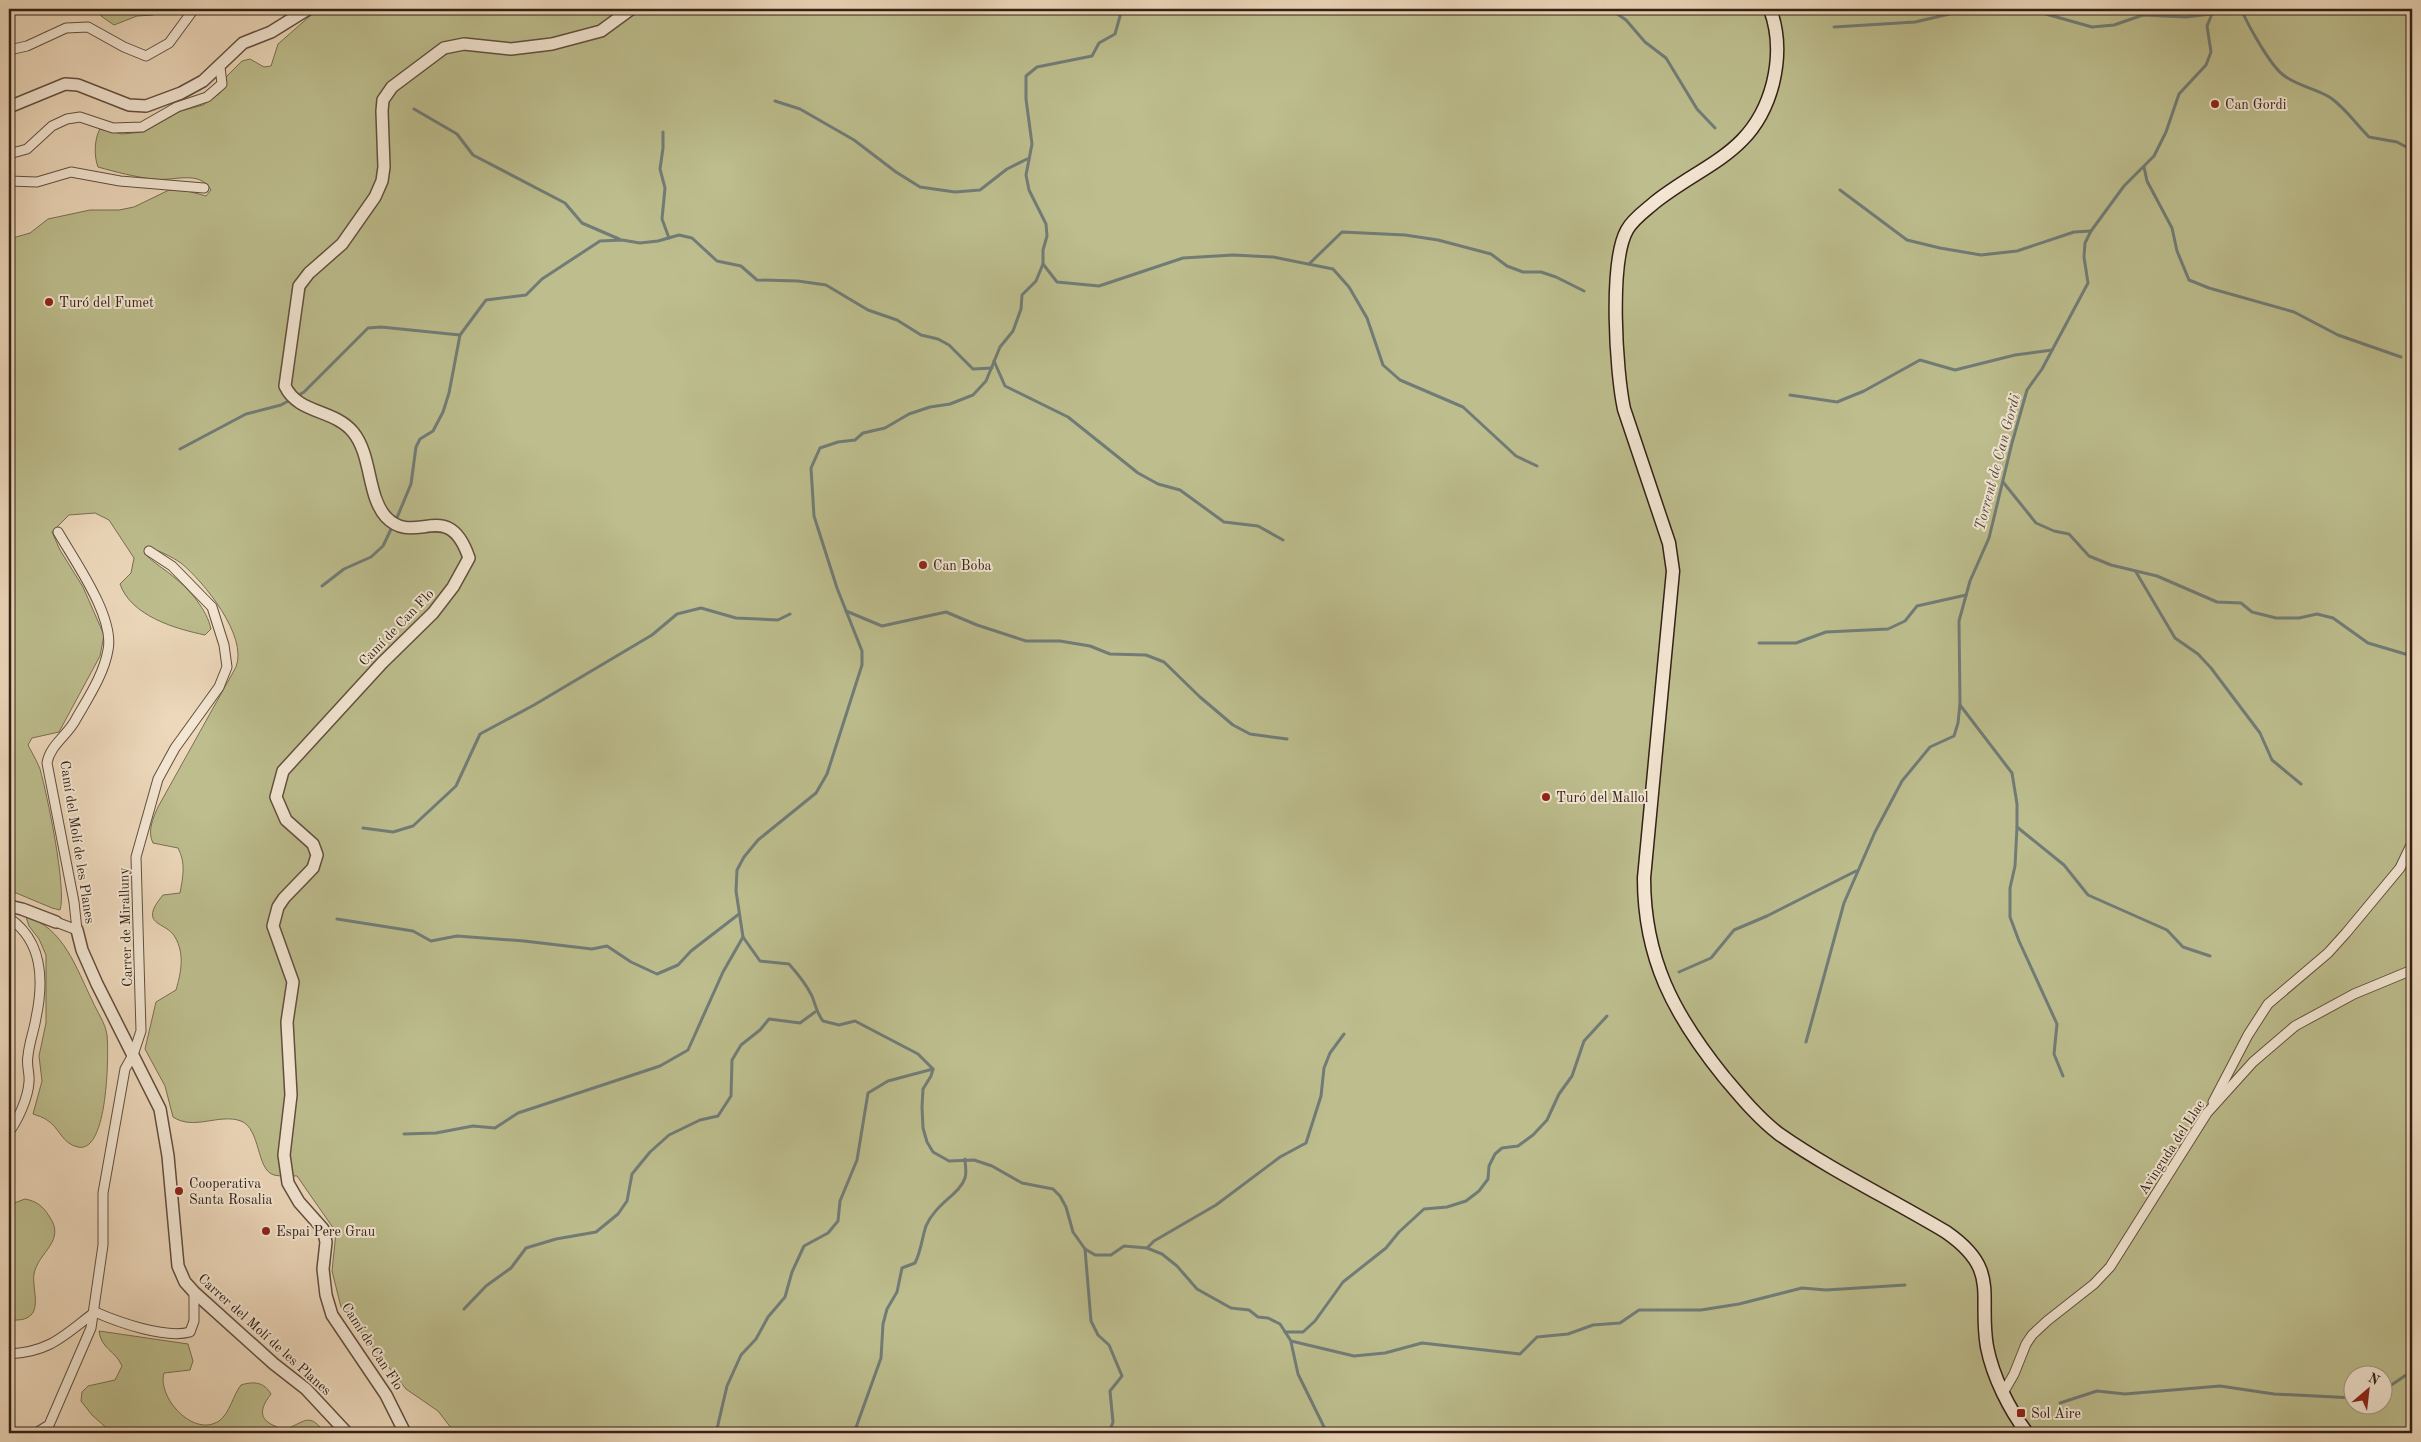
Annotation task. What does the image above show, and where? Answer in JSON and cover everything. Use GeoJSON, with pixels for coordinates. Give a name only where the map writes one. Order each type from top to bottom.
{"type":"FeatureCollection","features":[{"type":"Feature","properties":{"kind":"main road"},"geometry":{"type":"LineString","coordinates":[[1770,9],[1777,37],[1775,74],[1769,98],[1757,122],[1744,140],[1731,152],[1663,196],[1631,223],[1621,245],[1618,263],[1617,371],[1620,390],[1624,409],[1669,543],[1673,571],[1644,878],[1646,926],[1660,975],[1678,1014],[1705,1052],[1760,1118],[1791,1142],[1946,1232],[1963,1245],[1974,1257],[1985,1285],[1987,1346],[1992,1367],[2004,1393],[2027,1433]]}},
{"type":"Feature","properties":{"kind":"street"},"geometry":{"type":"LineString","coordinates":[[9,50],[26,46],[66,28],[88,27],[124,47],[146,56],[169,43],[194,9]]}},
{"type":"Feature","properties":{"kind":"street"},"geometry":{"type":"LineString","coordinates":[[9,107],[64,84],[78,85],[129,105],[146,106],[195,85],[220,68],[243,43],[271,32],[308,9]]}},
{"type":"Feature","properties":{"kind":"street","name":"Camí de Can Flo"},"geometry":{"type":"LineString","coordinates":[[405,1433],[386,1395],[332,1314],[326,1295],[323,1270],[326,1242],[324,1229],[299,1202],[288,1183],[284,1155],[291,1095],[288,1022],[293,982],[273,926],[274,915],[284,898],[313,868],[317,855],[313,844],[286,820],[280,810],[276,797],[283,771],[382,663],[433,613],[453,587],[469,558],[463,541],[454,530],[443,525],[408,527],[398,525],[386,517],[380,505],[362,447],[353,432],[343,422],[301,405],[289,395],[285,386],[295,303],[299,286],[309,273],[342,244],[375,197],[382,181],[384,167],[383,100],[392,87],[444,48],[464,44],[512,49],[552,44],[601,30],[631,9]]}},
{"type":"Feature","properties":{"kind":"street"},"geometry":{"type":"LineString","coordinates":[[9,154],[26,149],[52,126],[67,119],[80,117],[113,128],[142,127],[177,107],[207,97],[214,92],[222,84],[220,68]]}},
{"type":"Feature","properties":{"kind":"street"},"geometry":{"type":"LineString","coordinates":[[9,181],[37,182],[71,172],[148,184],[192,185],[204,188]]}},
{"type":"Feature","properties":{"kind":"street","name":"Camí del Molí de les Planes"},"geometry":{"type":"LineString","coordinates":[[58,532],[100,608],[107,628],[109,648],[100,674],[80,712],[65,736],[52,749],[47,763],[74,902],[76,930],[82,950],[131,1057]]}},
{"type":"Feature","properties":{"kind":"street","name":"Carrer de Miralluny"},"geometry":{"type":"LineString","coordinates":[[36,1433],[49,1426],[84,1348],[95,1312],[104,1245],[104,1194],[125,1068],[141,1031],[136,857],[158,779],[175,748],[219,687],[227,666],[224,644],[212,607],[172,566],[149,551]]}},
{"type":"Feature","properties":{"kind":"street"},"geometry":{"type":"LineString","coordinates":[[2207,1114],[2248,1035],[2268,1004],[2328,953],[2346,933],[2400,868],[2412,843]]}},
{"type":"Feature","properties":{"kind":"street"},"geometry":{"type":"LineString","coordinates":[[9,906],[22,909],[76,930]]}},
{"type":"Feature","properties":{"kind":"street"},"geometry":{"type":"LineString","coordinates":[[9,918],[28,934],[32,940],[37,957],[39,980],[36,1018],[27,1057],[29,1085],[9,1132]]}},
{"type":"Feature","properties":{"kind":"street","name":"Avinguda del Llac"},"geometry":{"type":"LineString","coordinates":[[2004,1393],[2032,1335],[2094,1284],[2110,1267],[2207,1114],[2253,1062],[2296,1026],[2354,994],[2412,970]]}},
{"type":"Feature","properties":{"kind":"street","name":"Carrer del Molí de les Planes"},"geometry":{"type":"LineString","coordinates":[[131,1057],[160,1109],[168,1156],[178,1266],[184,1282],[274,1364],[306,1389],[348,1433]]}},
{"type":"Feature","properties":{"kind":"street"},"geometry":{"type":"LineString","coordinates":[[9,1354],[29,1353],[47,1347],[95,1312],[121,1323],[165,1332],[190,1332],[194,1321],[194,1292]]}},
{"type":"Feature","properties":{"kind":"green space"},"geometry":{"type":"Polygon","coordinates":[[[100,9],[161,9],[153,15],[137,16],[114,25],[101,16],[100,9]]]}},
{"type":"Feature","properties":{"kind":"green space"},"geometry":{"type":"Polygon","coordinates":[[[318,9],[2412,9],[2412,1433],[455,1433],[438,1411],[406,1389],[341,1307],[332,1271],[336,1232],[297,1176],[277,1176],[268,1172],[252,1132],[241,1121],[224,1119],[189,1122],[173,1117],[165,1086],[145,1049],[156,1002],[176,990],[181,964],[180,950],[175,937],[156,922],[153,918],[153,912],[163,895],[180,893],[183,876],[181,854],[178,848],[153,843],[151,839],[151,825],[158,807],[236,667],[238,654],[236,640],[230,625],[212,596],[181,563],[166,554],[150,548],[144,553],[192,594],[206,615],[211,629],[205,635],[168,625],[144,613],[134,605],[120,584],[131,573],[134,558],[109,520],[95,513],[69,515],[52,532],[60,550],[83,587],[104,635],[100,656],[59,732],[32,738],[28,745],[40,769],[51,819],[61,883],[60,910],[9,890],[9,239],[30,233],[48,219],[90,210],[119,210],[134,207],[169,190],[184,190],[206,196],[211,190],[200,180],[193,178],[153,179],[132,176],[98,167],[95,148],[100,129],[122,134],[144,132],[181,111],[203,105],[220,93],[226,77],[242,61],[250,59],[264,67],[271,66],[278,44],[318,9]]]}},
{"type":"Feature","properties":{"kind":"green space"},"geometry":{"type":"Polygon","coordinates":[[[26,917],[39,922],[59,939],[81,976],[106,1030],[108,1061],[105,1100],[95,1135],[88,1145],[78,1147],[68,1143],[51,1123],[33,1114],[42,1081],[39,1056],[46,1023],[46,955],[39,939],[29,926],[26,917]]]}},
{"type":"Feature","properties":{"kind":"green space"},"geometry":{"type":"Polygon","coordinates":[[[25,1199],[39,1204],[44,1209],[54,1225],[55,1233],[34,1274],[34,1311],[26,1318],[9,1320],[9,1205],[25,1199]]]}},
{"type":"Feature","properties":{"kind":"green space"},"geometry":{"type":"Polygon","coordinates":[[[99,1331],[188,1344],[193,1361],[190,1370],[164,1373],[163,1383],[171,1403],[188,1420],[198,1424],[209,1425],[219,1421],[223,1418],[241,1385],[254,1383],[262,1385],[271,1394],[262,1412],[270,1424],[284,1429],[307,1420],[320,1427],[319,1433],[112,1433],[92,1415],[81,1401],[82,1392],[88,1386],[115,1380],[122,1366],[103,1342],[99,1331]]]}},
{"type":"Feature","properties":{"kind":"waterway"},"geometry":{"type":"LineString","coordinates":[[1122,9],[1115,34],[1099,43],[1092,56],[1037,67],[1026,76],[1026,99],[1032,144],[1026,175],[1029,190],[1046,224],[1047,236],[1043,250],[1043,264],[1036,281],[1022,295],[1021,309],[1013,331],[1000,347],[986,381],[973,395],[950,404],[930,407],[909,414],[885,428],[863,433],[855,440],[838,442],[820,448],[811,468],[814,516],[837,588],[862,651],[862,665],[827,774],[816,793],[758,840],[744,857],[737,870],[736,891],[743,937],[760,961],[789,964],[807,987],[817,1012],[823,1021],[839,1025],[855,1021],[918,1054],[933,1069],[923,1089],[922,1107],[923,1128],[927,1142],[933,1152],[949,1161],[974,1160],[992,1166],[1022,1183],[1053,1189],[1060,1196],[1066,1207],[1073,1232],[1085,1249],[1095,1255],[1111,1255],[1124,1246],[1147,1248],[1162,1254],[1177,1266],[1197,1289],[1231,1308],[1249,1310],[1258,1317],[1268,1318],[1280,1324],[1291,1341],[1354,1356],[1385,1353],[1422,1343],[1520,1354],[1537,1337],[1568,1334],[1593,1325],[1620,1323],[1639,1310],[1701,1310],[1739,1304],[1802,1288],[1826,1290],[1905,1285]]}},
{"type":"Feature","properties":{"kind":"waterway"},"geometry":{"type":"LineString","coordinates":[[1610,9],[1626,20],[1645,42],[1666,58],[1697,109],[1715,128]]}},
{"type":"Feature","properties":{"kind":"waterway"},"geometry":{"type":"LineString","coordinates":[[1834,27],[1915,22],[1971,9]]}},
{"type":"Feature","properties":{"kind":"waterway"},"geometry":{"type":"LineString","coordinates":[[2028,9],[2092,27],[2114,25],[2143,15],[2186,17],[2211,14]]}},
{"type":"Feature","properties":{"kind":"waterway","name":"Torrent de Can Gordi"},"geometry":{"type":"LineString","coordinates":[[1806,1042],[1844,903],[1875,832],[1902,781],[1930,747],[1954,736],[1958,723],[1960,704],[1959,621],[1970,581],[1989,538],[2027,390],[2042,369],[2088,283],[2084,257],[2085,243],[2091,231],[2124,186],[2154,156],[2166,132],[2179,94],[2206,65],[2211,52],[2207,26],[2214,9]]}},
{"type":"Feature","properties":{"kind":"waterway"},"geometry":{"type":"LineString","coordinates":[[2241,9],[2265,53],[2282,74],[2331,98],[2369,137],[2397,142],[2412,150]]}},
{"type":"Feature","properties":{"kind":"waterway"},"geometry":{"type":"LineString","coordinates":[[775,101],[800,109],[854,140],[896,172],[920,187],[955,192],[980,190],[1007,169],[1027,159]]}},
{"type":"Feature","properties":{"kind":"waterway"},"geometry":{"type":"LineString","coordinates":[[414,109],[457,134],[473,155],[565,203],[582,223],[619,239]]}},
{"type":"Feature","properties":{"kind":"waterway"},"geometry":{"type":"LineString","coordinates":[[663,132],[660,169],[665,188],[662,219],[669,238]]}},
{"type":"Feature","properties":{"kind":"waterway"},"geometry":{"type":"LineString","coordinates":[[2144,167],[2147,181],[2172,228],[2177,251],[2189,280],[2209,288],[2294,312],[2338,335],[2401,357]]}},
{"type":"Feature","properties":{"kind":"waterway"},"geometry":{"type":"LineString","coordinates":[[1840,190],[1907,240],[1981,255],[2017,251],[2074,232],[2091,231]]}},
{"type":"Feature","properties":{"kind":"waterway"},"geometry":{"type":"LineString","coordinates":[[1309,264],[1342,232],[1405,235],[1438,240],[1491,254],[1507,266],[1523,272],[1541,272],[1584,291]]}},
{"type":"Feature","properties":{"kind":"waterway"},"geometry":{"type":"LineString","coordinates":[[297,396],[304,392],[368,328],[381,327],[460,335],[486,300],[526,295],[542,279],[600,241],[622,240],[640,243],[658,241],[679,235],[692,238],[717,261],[741,266],[757,280],[798,281],[826,285],[868,310],[897,320],[921,335],[938,339],[949,345],[973,369],[992,368]]}},
{"type":"Feature","properties":{"kind":"waterway"},"geometry":{"type":"LineString","coordinates":[[1043,264],[1057,282],[1099,286],[1183,258],[1233,255],[1273,257],[1333,269],[1349,287],[1367,318],[1383,365],[1400,380],[1463,407],[1516,456],[1537,466]]}},
{"type":"Feature","properties":{"kind":"waterway"},"geometry":{"type":"LineString","coordinates":[[396,520],[411,484],[416,447],[420,439],[433,431],[443,412],[449,393],[460,335]]}},
{"type":"Feature","properties":{"kind":"waterway"},"geometry":{"type":"LineString","coordinates":[[1790,395],[1837,402],[1864,391],[1920,360],[1955,370],[2015,355],[2052,350]]}},
{"type":"Feature","properties":{"kind":"waterway"},"geometry":{"type":"LineString","coordinates":[[994,361],[1005,386],[1068,417],[1138,473],[1158,484],[1180,490],[1224,522],[1258,526],[1283,540]]}},
{"type":"Feature","properties":{"kind":"waterway"},"geometry":{"type":"LineString","coordinates":[[180,449],[246,414],[281,405],[292,399]]}},
{"type":"Feature","properties":{"kind":"waterway"},"geometry":{"type":"LineString","coordinates":[[2003,482],[2036,523],[2054,531],[2069,534],[2089,556],[2111,565],[2157,576],[2217,602],[2241,603],[2252,612],[2276,618],[2299,618],[2317,614],[2333,618],[2368,643],[2412,656]]}},
{"type":"Feature","properties":{"kind":"waterway"},"geometry":{"type":"LineString","coordinates":[[322,586],[344,569],[371,557],[383,546],[393,525]]}},
{"type":"Feature","properties":{"kind":"waterway"},"geometry":{"type":"LineString","coordinates":[[2136,572],[2175,638],[2198,654],[2211,668],[2260,733],[2272,760],[2301,784]]}},
{"type":"Feature","properties":{"kind":"waterway"},"geometry":{"type":"LineString","coordinates":[[1759,643],[1796,643],[1826,632],[1888,629],[1905,621],[1917,606],[1966,595]]}},
{"type":"Feature","properties":{"kind":"waterway"},"geometry":{"type":"LineString","coordinates":[[363,828],[393,832],[413,826],[456,786],[480,734],[534,705],[652,635],[677,614],[701,608],[736,618],[778,620],[790,614]]}},
{"type":"Feature","properties":{"kind":"waterway"},"geometry":{"type":"LineString","coordinates":[[846,611],[882,626],[946,612],[977,625],[1026,641],[1060,641],[1090,646],[1110,654],[1146,655],[1164,662],[1200,697],[1233,725],[1250,734],[1287,739]]}},
{"type":"Feature","properties":{"kind":"waterway"},"geometry":{"type":"LineString","coordinates":[[1960,705],[2012,773],[2017,804],[2017,827],[2064,865],[2088,895],[2167,930],[2183,947],[2210,956]]}},
{"type":"Feature","properties":{"kind":"waterway"},"geometry":{"type":"LineString","coordinates":[[2017,827],[2015,866],[2010,888],[2010,917],[2057,1024],[2054,1054],[2063,1076]]}},
{"type":"Feature","properties":{"kind":"waterway"},"geometry":{"type":"LineString","coordinates":[[1679,972],[1711,958],[1734,930],[1767,916],[1856,871]]}},
{"type":"Feature","properties":{"kind":"waterway"},"geometry":{"type":"LineString","coordinates":[[337,919],[413,931],[431,941],[457,936],[592,949],[607,946],[631,962],[657,974],[678,965],[691,951],[739,914]]}},
{"type":"Feature","properties":{"kind":"waterway"},"geometry":{"type":"LineString","coordinates":[[404,1134],[436,1133],[473,1126],[495,1128],[518,1113],[660,1066],[688,1050],[723,972],[743,937]]}},
{"type":"Feature","properties":{"kind":"waterway"},"geometry":{"type":"LineString","coordinates":[[464,1309],[486,1286],[511,1268],[526,1248],[556,1239],[596,1232],[618,1214],[627,1201],[632,1174],[650,1152],[669,1135],[700,1120],[718,1116],[731,1096],[732,1060],[741,1045],[760,1030],[769,1019],[800,1023],[815,1012]]}},
{"type":"Feature","properties":{"kind":"waterway"},"geometry":{"type":"LineString","coordinates":[[1285,1332],[1303,1332],[1315,1321],[1343,1282],[1386,1248],[1399,1232],[1424,1209],[1447,1207],[1466,1201],[1479,1191],[1488,1179],[1489,1166],[1495,1154],[1502,1148],[1518,1146],[1533,1135],[1547,1120],[1559,1094],[1572,1076],[1584,1041],[1607,1016]]}},
{"type":"Feature","properties":{"kind":"waterway"},"geometry":{"type":"LineString","coordinates":[[1147,1248],[1154,1241],[1216,1205],[1280,1157],[1306,1143],[1321,1096],[1324,1068],[1330,1053],[1344,1034]]}},
{"type":"Feature","properties":{"kind":"waterway"},"geometry":{"type":"LineString","coordinates":[[716,1433],[727,1386],[741,1355],[756,1339],[768,1317],[785,1297],[792,1272],[804,1246],[828,1233],[838,1221],[840,1201],[857,1160],[868,1093],[888,1081],[933,1069]]}},
{"type":"Feature","properties":{"kind":"waterway"},"geometry":{"type":"LineString","coordinates":[[854,1433],[881,1358],[883,1324],[887,1309],[897,1292],[902,1268],[915,1263],[930,1218],[962,1184],[966,1173],[965,1159]]}},
{"type":"Feature","properties":{"kind":"waterway"},"geometry":{"type":"LineString","coordinates":[[1085,1249],[1091,1321],[1098,1335],[1109,1345],[1122,1376],[1110,1391],[1113,1422],[1109,1433]]}},
{"type":"Feature","properties":{"kind":"waterway"},"geometry":{"type":"LineString","coordinates":[[1291,1342],[1298,1374],[1327,1433]]}},
{"type":"Feature","properties":{"kind":"waterway"},"geometry":{"type":"LineString","coordinates":[[2394,1383],[2412,1371]]}},
{"type":"Feature","properties":{"kind":"waterway"},"geometry":{"type":"LineString","coordinates":[[2060,1403],[2097,1391],[2125,1394],[2220,1386],[2274,1394],[2344,1398]]}},
{"type":"Feature","properties":{"kind":"place","name":"Can Gordi"},"geometry":{"type":"Point","coordinates":[2215,104]}},
{"type":"Feature","properties":{"kind":"place","name":"Turó del Fumet"},"geometry":{"type":"Point","coordinates":[49,302]}},
{"type":"Feature","properties":{"kind":"place","name":"Can Boba"},"geometry":{"type":"Point","coordinates":[923,565]}},
{"type":"Feature","properties":{"kind":"place","name":"Turó del Mallol"},"geometry":{"type":"Point","coordinates":[1546,797]}},
{"type":"Feature","properties":{"kind":"place","name":"Cooperativa Santa Rosalia"},"geometry":{"type":"Point","coordinates":[179,1191]}},
{"type":"Feature","properties":{"kind":"place","name":"Espai Pere Grau"},"geometry":{"type":"Point","coordinates":[266,1231]}},
{"type":"Feature","properties":{"kind":"place","name":"Sol Aire"},"geometry":{"type":"Point","coordinates":[2021,1413]}}]}
